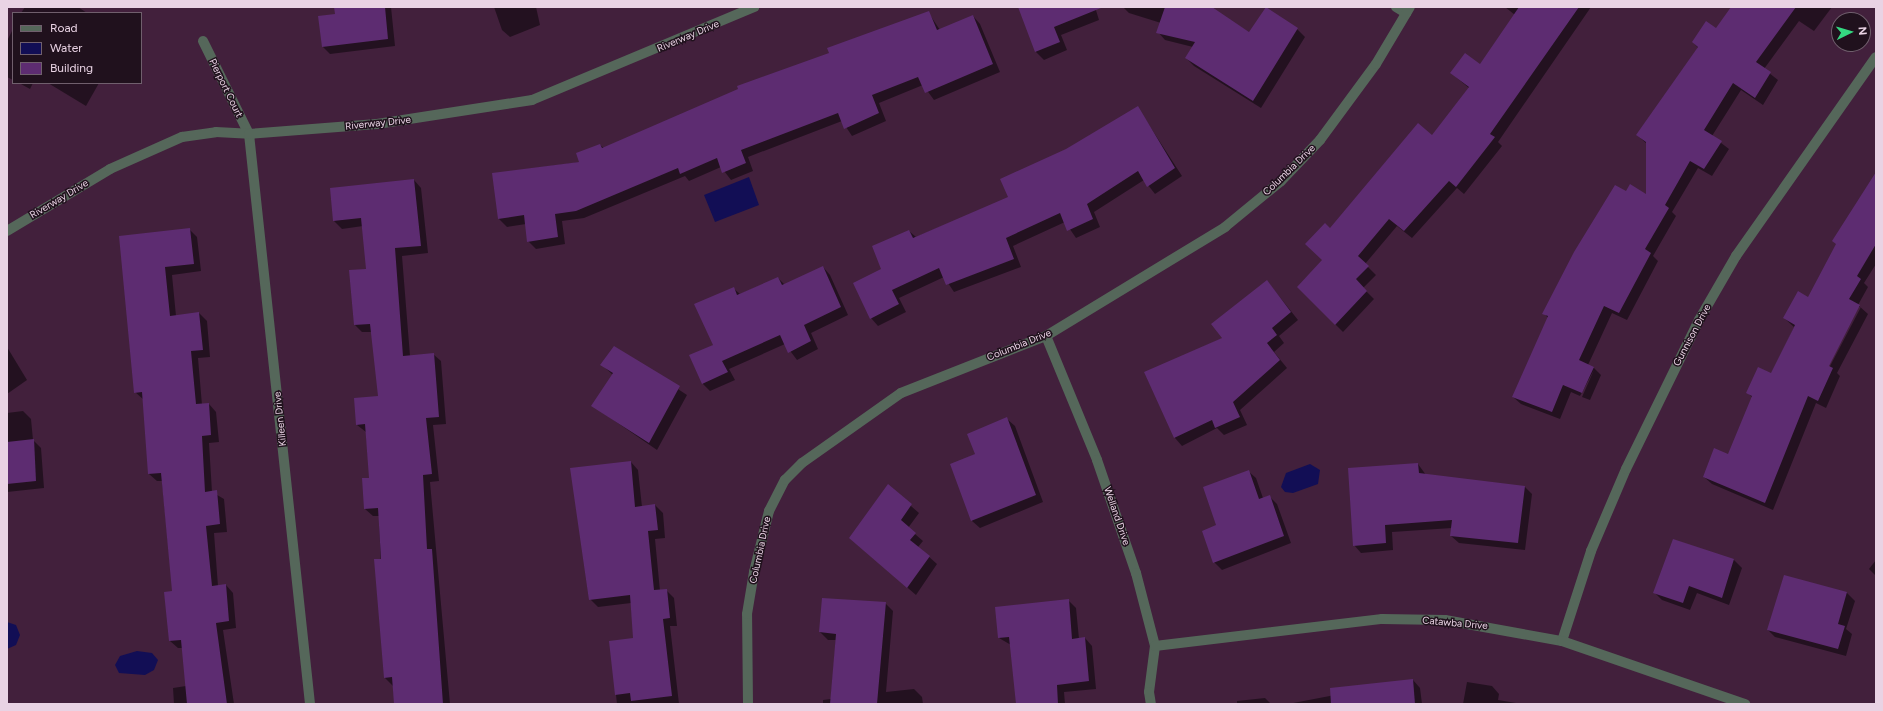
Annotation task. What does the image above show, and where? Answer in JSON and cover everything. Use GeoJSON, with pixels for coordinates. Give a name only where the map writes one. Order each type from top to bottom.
{"type":"FeatureCollection","features":[{"type":"Feature","properties":{"kind":"street","name":"Riverway Drive"},"geometry":{"type":"LineString","coordinates":[[7,231],[110,169],[182,137],[216,132],[249,134],[438,116],[532,100],[754,7]]}},
{"type":"Feature","properties":{"kind":"street"},"geometry":{"type":"LineString","coordinates":[[1396,7],[1408,10]]}},
{"type":"Feature","properties":{"kind":"street","name":"Columbia Drive"},"geometry":{"type":"LineString","coordinates":[[748,704],[747,622],[753,579],[769,511],[785,480],[802,463],[901,392],[1046,336],[1182,257],[1225,227],[1281,181],[1342,112],[1408,10]]}},
{"type":"Feature","properties":{"kind":"street","name":"Pierport Court"},"geometry":{"type":"LineString","coordinates":[[203,41],[249,134]]}},
{"type":"Feature","properties":{"kind":"street","name":"Gunnison Drive"},"geometry":{"type":"LineString","coordinates":[[1562,641],[1591,551],[1626,469],[1699,320],[1736,256],[1876,58]]}},
{"type":"Feature","properties":{"kind":"street","name":"Killeen Drive"},"geometry":{"type":"LineString","coordinates":[[249,134],[310,704]]}},
{"type":"Feature","properties":{"kind":"street","name":"Welland Drive"},"geometry":{"type":"LineString","coordinates":[[1046,336],[1097,460],[1136,573],[1155,646],[1149,692],[1151,704]]}},
{"type":"Feature","properties":{"kind":"street","name":"Catawba Drive"},"geometry":{"type":"LineString","coordinates":[[1155,646],[1382,619],[1479,624],[1562,641],[1745,704]]}},
{"type":"Feature","properties":{"kind":"water"},"geometry":{"type":"Polygon","coordinates":[[[749,177],[759,205],[715,222],[704,195],[749,177]]]}},
{"type":"Feature","properties":{"kind":"water"},"geometry":{"type":"Polygon","coordinates":[[[1310,464],[1320,470],[1318,484],[1293,493],[1285,492],[1281,487],[1286,473],[1310,464]]]}},
{"type":"Feature","properties":{"kind":"water"},"geometry":{"type":"Polygon","coordinates":[[[7,622],[16,625],[20,635],[16,645],[7,649],[7,622]]]}},
{"type":"Feature","properties":{"kind":"water"},"geometry":{"type":"Polygon","coordinates":[[[137,651],[152,653],[158,660],[154,670],[145,675],[119,673],[115,665],[120,656],[137,651]]]}},
{"type":"Feature","properties":{"kind":"building"},"geometry":{"type":"Polygon","coordinates":[[[334,7],[385,7],[388,39],[322,47],[318,16],[335,14],[334,7]]]}},
{"type":"Feature","properties":{"kind":"building"},"geometry":{"type":"Polygon","coordinates":[[[1018,7],[1101,8],[1054,27],[1060,42],[1035,52],[1018,7]]]}},
{"type":"Feature","properties":{"kind":"building"},"geometry":{"type":"Polygon","coordinates":[[[1165,7],[1212,7],[1249,32],[1266,7],[1298,28],[1253,101],[1185,58],[1195,42],[1156,33],[1165,7]]]}},
{"type":"Feature","properties":{"kind":"building"},"geometry":{"type":"Polygon","coordinates":[[[1519,7],[1579,7],[1490,134],[1495,137],[1456,187],[1449,181],[1404,231],[1389,219],[1358,256],[1369,266],[1356,279],[1367,291],[1335,325],[1297,287],[1322,260],[1305,244],[1325,223],[1330,228],[1418,123],[1432,135],[1469,87],[1450,73],[1465,53],[1480,64],[1519,7]]]}},
{"type":"Feature","properties":{"kind":"building"},"geometry":{"type":"Polygon","coordinates":[[[1731,7],[1796,7],[1756,62],[1771,72],[1755,98],[1733,83],[1704,130],[1722,141],[1704,169],[1690,161],[1665,205],[1669,208],[1645,249],[1651,253],[1619,313],[1604,306],[1579,360],[1594,367],[1582,393],[1563,385],[1552,412],[1512,397],[1548,316],[1542,314],[1574,252],[1615,185],[1626,191],[1630,184],[1646,194],[1646,142],[1636,135],[1698,47],[1692,42],[1706,21],[1716,28],[1731,7]]]}},
{"type":"Feature","properties":{"kind":"building"},"geometry":{"type":"Polygon","coordinates":[[[929,11],[937,30],[973,15],[993,64],[925,93],[918,77],[872,95],[879,113],[844,129],[838,113],[741,150],[746,163],[722,173],[717,158],[680,174],[678,168],[576,211],[555,214],[558,237],[527,242],[524,215],[498,219],[492,173],[579,162],[576,153],[600,144],[602,148],[738,89],[737,86],[829,53],[827,48],[929,11]]]}},
{"type":"Feature","properties":{"kind":"building"},"geometry":{"type":"Polygon","coordinates":[[[1138,106],[1175,168],[1147,187],[1138,171],[1087,204],[1093,219],[1067,231],[1060,213],[1006,238],[1014,259],[946,285],[939,268],[892,290],[899,304],[870,319],[853,283],[881,269],[872,246],[909,230],[913,238],[1008,197],[1000,179],[1066,149],[1138,106]]]}},
{"type":"Feature","properties":{"kind":"building"},"geometry":{"type":"Polygon","coordinates":[[[1876,172],[1876,244],[1857,276],[1861,279],[1849,299],[1860,305],[1829,366],[1833,368],[1818,401],[1808,396],[1765,503],[1703,477],[1714,448],[1728,454],[1752,396],[1746,393],[1758,367],[1771,373],[1795,325],[1783,318],[1798,291],[1808,297],[1836,244],[1832,241],[1876,172]]]}},
{"type":"Feature","properties":{"kind":"building"},"geometry":{"type":"Polygon","coordinates":[[[414,179],[421,246],[395,248],[403,356],[434,353],[439,417],[426,418],[432,474],[423,475],[427,549],[432,549],[443,704],[394,704],[392,677],[384,678],[374,559],[381,559],[378,508],[364,509],[362,478],[369,478],[365,424],[356,425],[354,398],[378,396],[370,324],[354,325],[349,270],[366,269],[361,218],[333,221],[330,188],[414,179]]]}},
{"type":"Feature","properties":{"kind":"building"},"geometry":{"type":"Polygon","coordinates":[[[190,228],[194,264],[165,267],[170,316],[199,312],[203,350],[191,351],[196,404],[209,403],[211,435],[202,436],[205,492],[217,490],[220,524],[206,526],[212,586],[226,584],[229,621],[216,623],[227,704],[187,704],[181,640],[169,641],[164,592],[172,591],[161,473],[148,474],[142,392],[134,393],[119,236],[190,228]]]}},
{"type":"Feature","properties":{"kind":"building"},"geometry":{"type":"Polygon","coordinates":[[[823,266],[841,307],[804,325],[811,341],[788,353],[780,335],[722,361],[728,372],[702,384],[689,355],[713,345],[694,304],[734,287],[737,295],[778,277],[782,285],[823,266]]]}},
{"type":"Feature","properties":{"kind":"building"},"geometry":{"type":"Polygon","coordinates":[[[1267,280],[1291,312],[1272,328],[1277,335],[1267,343],[1280,360],[1233,402],[1240,417],[1215,428],[1212,420],[1174,438],[1144,372],[1222,338],[1211,324],[1267,280]]]}},
{"type":"Feature","properties":{"kind":"building"},"geometry":{"type":"Polygon","coordinates":[[[614,346],[680,386],[649,443],[591,406],[613,373],[600,365],[614,346]]]}},
{"type":"Feature","properties":{"kind":"building"},"geometry":{"type":"Polygon","coordinates":[[[1007,417],[1036,495],[971,521],[950,464],[975,454],[967,434],[1007,417]]]}},
{"type":"Feature","properties":{"kind":"building"},"geometry":{"type":"Polygon","coordinates":[[[34,439],[36,481],[7,484],[7,442],[34,439]]]}},
{"type":"Feature","properties":{"kind":"building"},"geometry":{"type":"Polygon","coordinates":[[[631,461],[635,507],[655,504],[658,530],[648,531],[654,590],[667,589],[670,618],[663,619],[672,696],[631,701],[630,693],[615,695],[609,641],[633,638],[630,595],[589,600],[570,468],[631,461]]]}},
{"type":"Feature","properties":{"kind":"building"},"geometry":{"type":"Polygon","coordinates":[[[1418,463],[1419,473],[1525,486],[1518,543],[1450,536],[1452,520],[1385,525],[1386,543],[1353,546],[1348,468],[1418,463]]]}},
{"type":"Feature","properties":{"kind":"building"},"geometry":{"type":"Polygon","coordinates":[[[1249,470],[1259,499],[1270,495],[1284,536],[1213,563],[1202,531],[1216,525],[1203,487],[1249,470]]]}},
{"type":"Feature","properties":{"kind":"building"},"geometry":{"type":"Polygon","coordinates":[[[888,484],[912,504],[901,520],[916,533],[910,540],[930,556],[907,588],[849,538],[888,484]]]}},
{"type":"Feature","properties":{"kind":"building"},"geometry":{"type":"Polygon","coordinates":[[[1673,539],[1734,559],[1722,598],[1689,586],[1683,603],[1653,593],[1673,539]]]}},
{"type":"Feature","properties":{"kind":"building"},"geometry":{"type":"Polygon","coordinates":[[[1784,575],[1847,592],[1838,624],[1845,626],[1838,649],[1767,630],[1784,575]]]}},
{"type":"Feature","properties":{"kind":"building"},"geometry":{"type":"Polygon","coordinates":[[[822,598],[886,602],[877,704],[830,704],[836,634],[819,632],[822,598]]]}},
{"type":"Feature","properties":{"kind":"building"},"geometry":{"type":"Polygon","coordinates":[[[1069,599],[1072,639],[1085,637],[1089,681],[1057,685],[1058,704],[1016,704],[1009,637],[998,638],[995,607],[1069,599]]]}},
{"type":"Feature","properties":{"kind":"building"},"geometry":{"type":"Polygon","coordinates":[[[1413,679],[1415,704],[1331,704],[1330,688],[1413,679]]]}}]}
